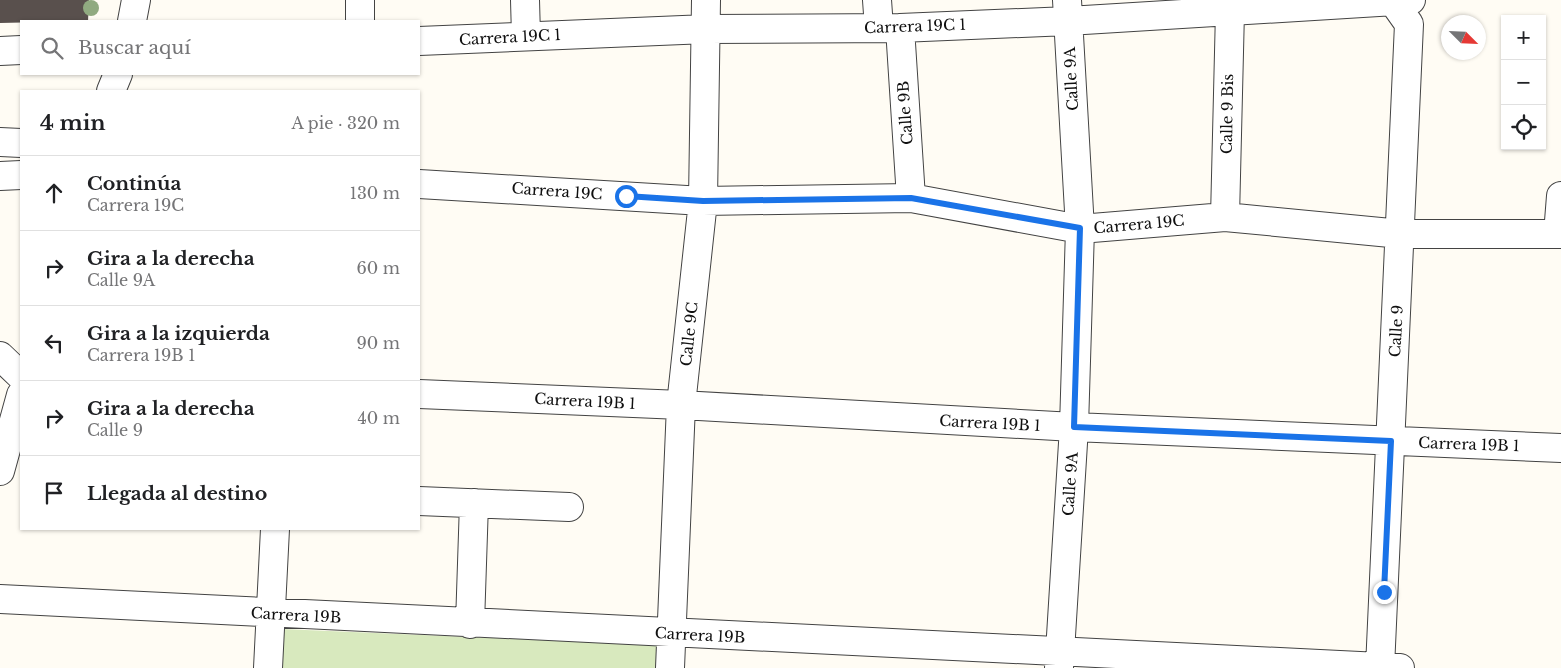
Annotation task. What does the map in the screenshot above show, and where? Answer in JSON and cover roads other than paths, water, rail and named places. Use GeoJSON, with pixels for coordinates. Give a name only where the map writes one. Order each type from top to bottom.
{"type":"FeatureCollection","features":[{"type":"Feature","properties":{"kind":"street"},"geometry":{"type":"LineString","coordinates":[[132,20],[136,0]]}},
{"type":"Feature","properties":{"kind":"street"},"geometry":{"type":"LineString","coordinates":[[360,0],[360,20]]}},
{"type":"Feature","properties":{"kind":"street"},"geometry":{"type":"LineString","coordinates":[[525,0],[526,36]]}},
{"type":"Feature","properties":{"kind":"street","name":"Calle 9C"},"geometry":{"type":"LineString","coordinates":[[670,668],[681,405],[703,201],[706,0]]}},
{"type":"Feature","properties":{"kind":"street","name":"Calle 9B"},"geometry":{"type":"LineString","coordinates":[[877,0],[889,28],[911,198]]}},
{"type":"Feature","properties":{"kind":"street","name":"Carrera 19C 1"},"geometry":{"type":"LineString","coordinates":[[420,41],[707,29],[889,28],[1067,10],[1230,11],[1399,0]]}},
{"type":"Feature","properties":{"kind":"street","name":"Calle 9"},"geometry":{"type":"LineString","coordinates":[[1387,668],[1391,441],[1409,24],[1399,0]]}},
{"type":"Feature","properties":{"kind":"street","name":"Calle 9A"},"geometry":{"type":"LineString","coordinates":[[1060,659],[1074,427],[1080,228],[1067,10]]}},
{"type":"Feature","properties":{"kind":"street","name":"Calle 9 Bis"},"geometry":{"type":"LineString","coordinates":[[1225,217],[1230,11]]}},
{"type":"Feature","properties":{"kind":"street"},"geometry":{"type":"LineString","coordinates":[[0,51],[20,50]]}},
{"type":"Feature","properties":{"kind":"street"},"geometry":{"type":"LineString","coordinates":[[111,90],[118,75]]}},
{"type":"Feature","properties":{"kind":"street"},"geometry":{"type":"LineString","coordinates":[[0,142],[20,143]]}},
{"type":"Feature","properties":{"kind":"street"},"geometry":{"type":"LineString","coordinates":[[0,176],[20,175]]}},
{"type":"Feature","properties":{"kind":"street","name":"Carrera 19C"},"geometry":{"type":"LineString","coordinates":[[420,184],[703,201],[911,198],[1080,228],[1225,217],[1401,234],[1560,234]]}},
{"type":"Feature","properties":{"kind":"street"},"geometry":{"type":"LineString","coordinates":[[1560,234],[1561,196]]}},
{"type":"Feature","properties":{"kind":"street"},"geometry":{"type":"LineString","coordinates":[[0,356],[20,375]]}},
{"type":"Feature","properties":{"kind":"street","name":"Carrera 19B 1"},"geometry":{"type":"LineString","coordinates":[[420,394],[681,405],[1074,427],[1561,448]]}},
{"type":"Feature","properties":{"kind":"street"},"geometry":{"type":"LineString","coordinates":[[0,471],[20,399]]}},
{"type":"Feature","properties":{"kind":"street"},"geometry":{"type":"LineString","coordinates":[[420,501],[569,507]]}},
{"type":"Feature","properties":{"kind":"street"},"geometry":{"type":"LineString","coordinates":[[470,624],[474,503]]}},
{"type":"Feature","properties":{"kind":"street"},"geometry":{"type":"LineString","coordinates":[[268,668],[276,530]]}},
{"type":"Feature","properties":{"kind":"street","name":"Carrera 19B"},"geometry":{"type":"LineString","coordinates":[[0,599],[670,634],[1060,659],[1387,668]]}}]}
